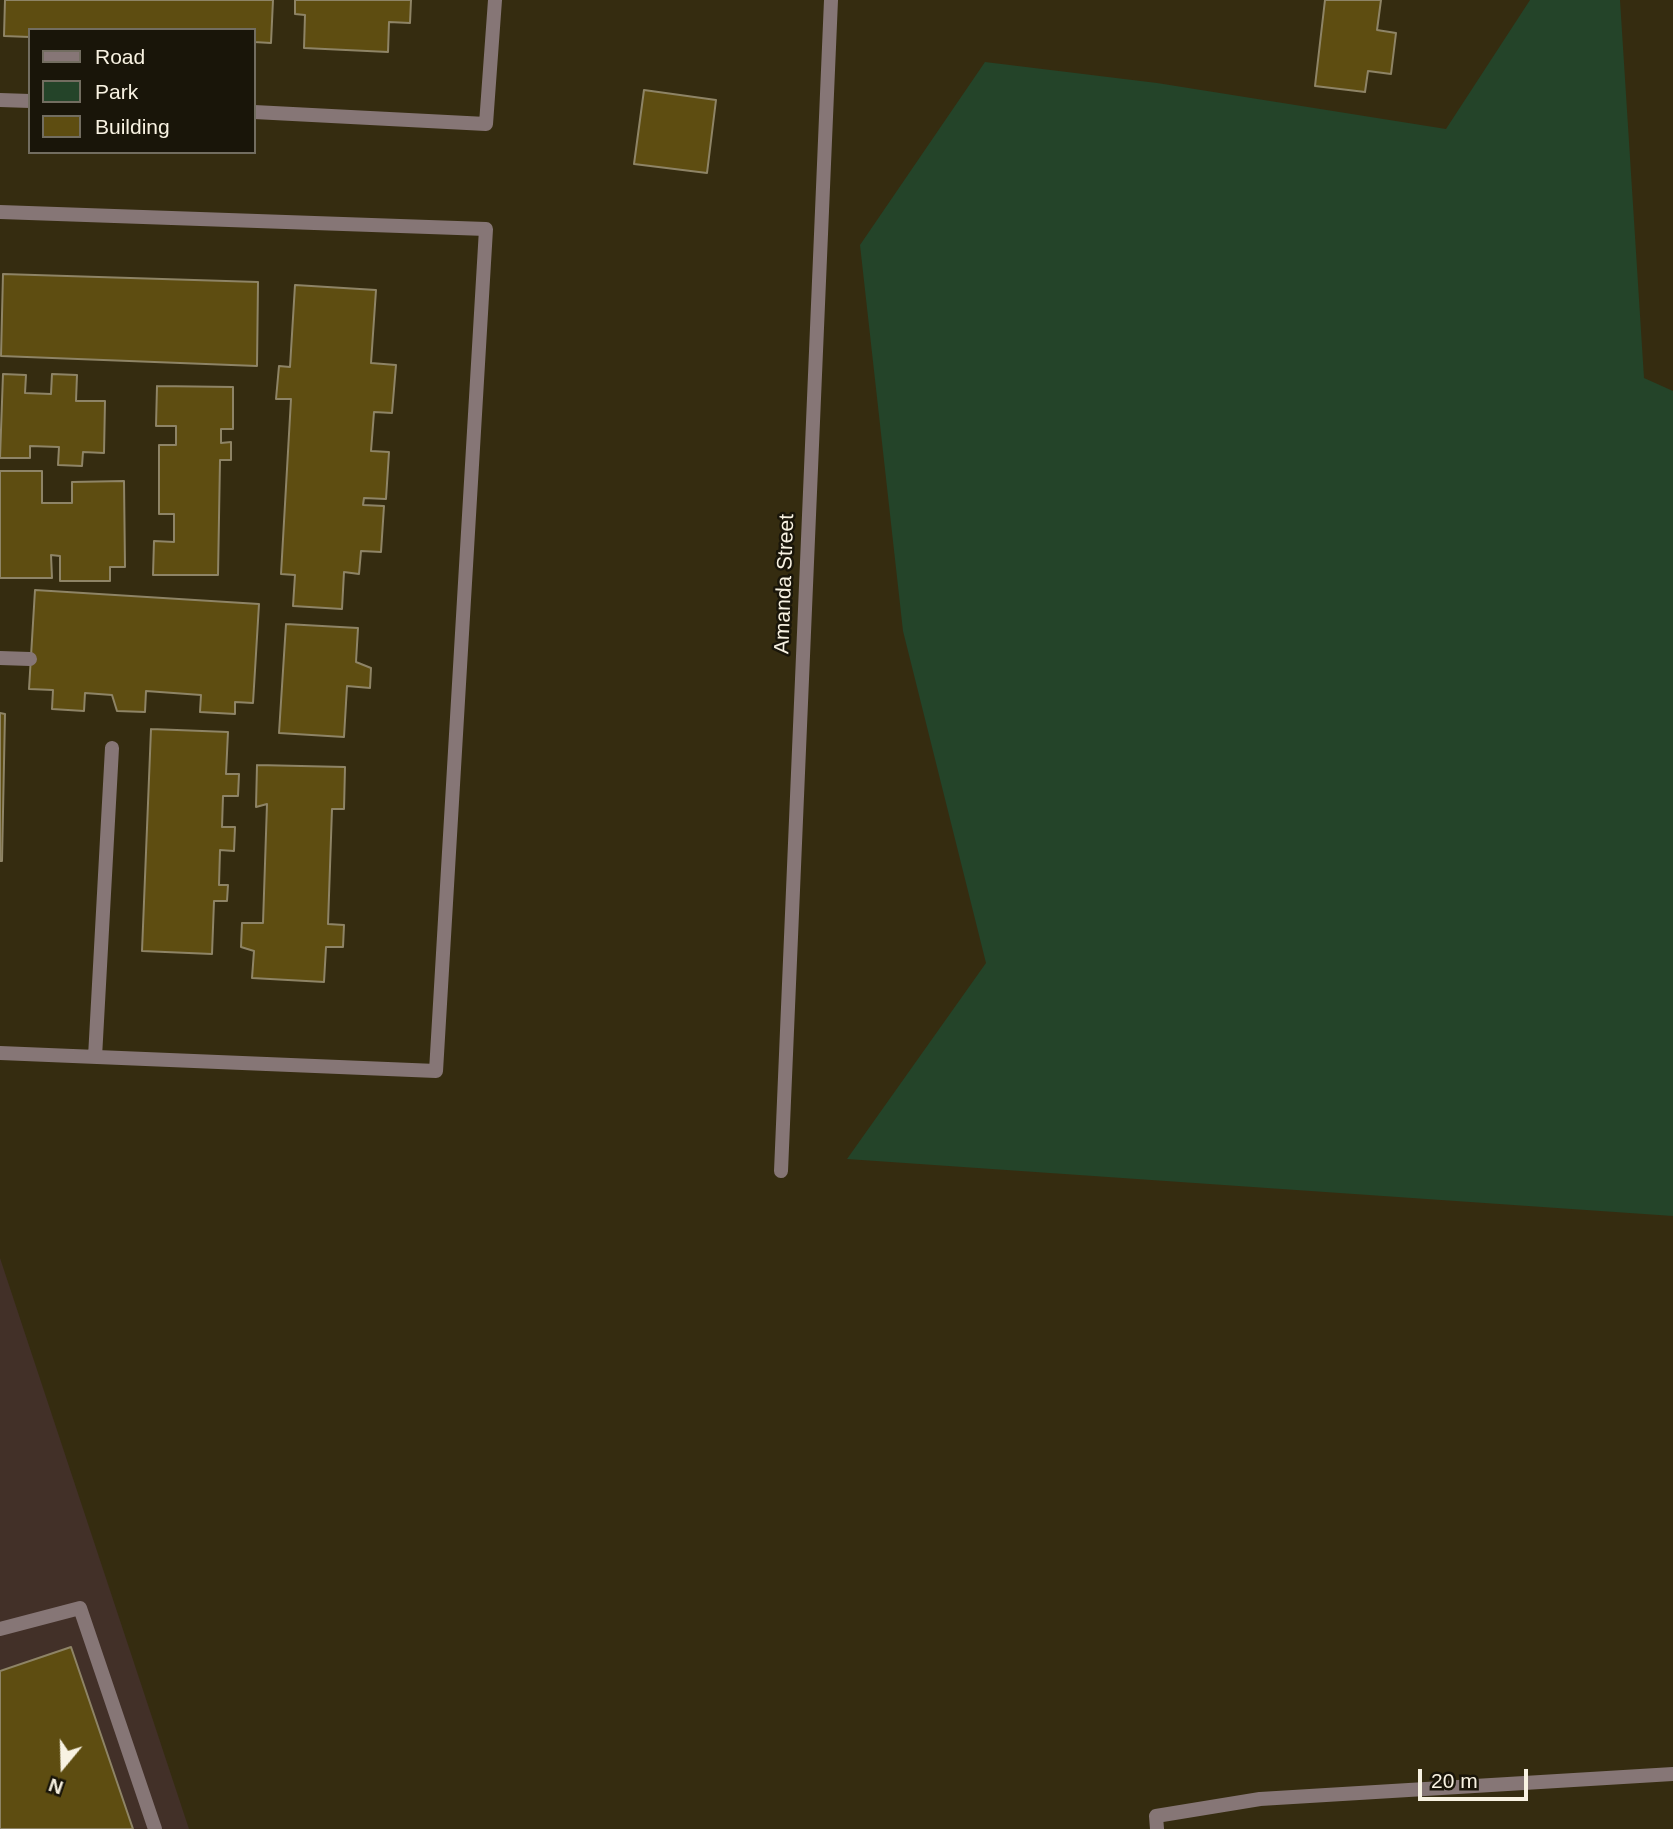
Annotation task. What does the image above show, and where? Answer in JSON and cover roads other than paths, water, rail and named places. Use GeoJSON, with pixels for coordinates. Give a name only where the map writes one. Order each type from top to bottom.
{"type":"FeatureCollection","features":[{"type":"Feature","properties":{"kind":"street"},"geometry":{"type":"LineString","coordinates":[[256,112],[486,124],[495,0]]}},
{"type":"Feature","properties":{"kind":"street","name":"Amanda Street"},"geometry":{"type":"LineString","coordinates":[[781,1171],[831,0]]}},
{"type":"Feature","properties":{"kind":"street"},"geometry":{"type":"LineString","coordinates":[[0,100],[28,101]]}},
{"type":"Feature","properties":{"kind":"street"},"geometry":{"type":"LineString","coordinates":[[0,212],[486,229],[436,1071],[0,1053]]}},
{"type":"Feature","properties":{"kind":"street"},"geometry":{"type":"LineString","coordinates":[[0,658],[30,659]]}},
{"type":"Feature","properties":{"kind":"street"},"geometry":{"type":"LineString","coordinates":[[95,1057],[111,748]]}},
{"type":"Feature","properties":{"kind":"street"},"geometry":{"type":"LineString","coordinates":[[0,1629],[80,1608],[155,1829]]}},
{"type":"Feature","properties":{"kind":"street"},"geometry":{"type":"LineString","coordinates":[[1157,1829],[1156,1816],[1260,1799],[1673,1774]]}}]}
